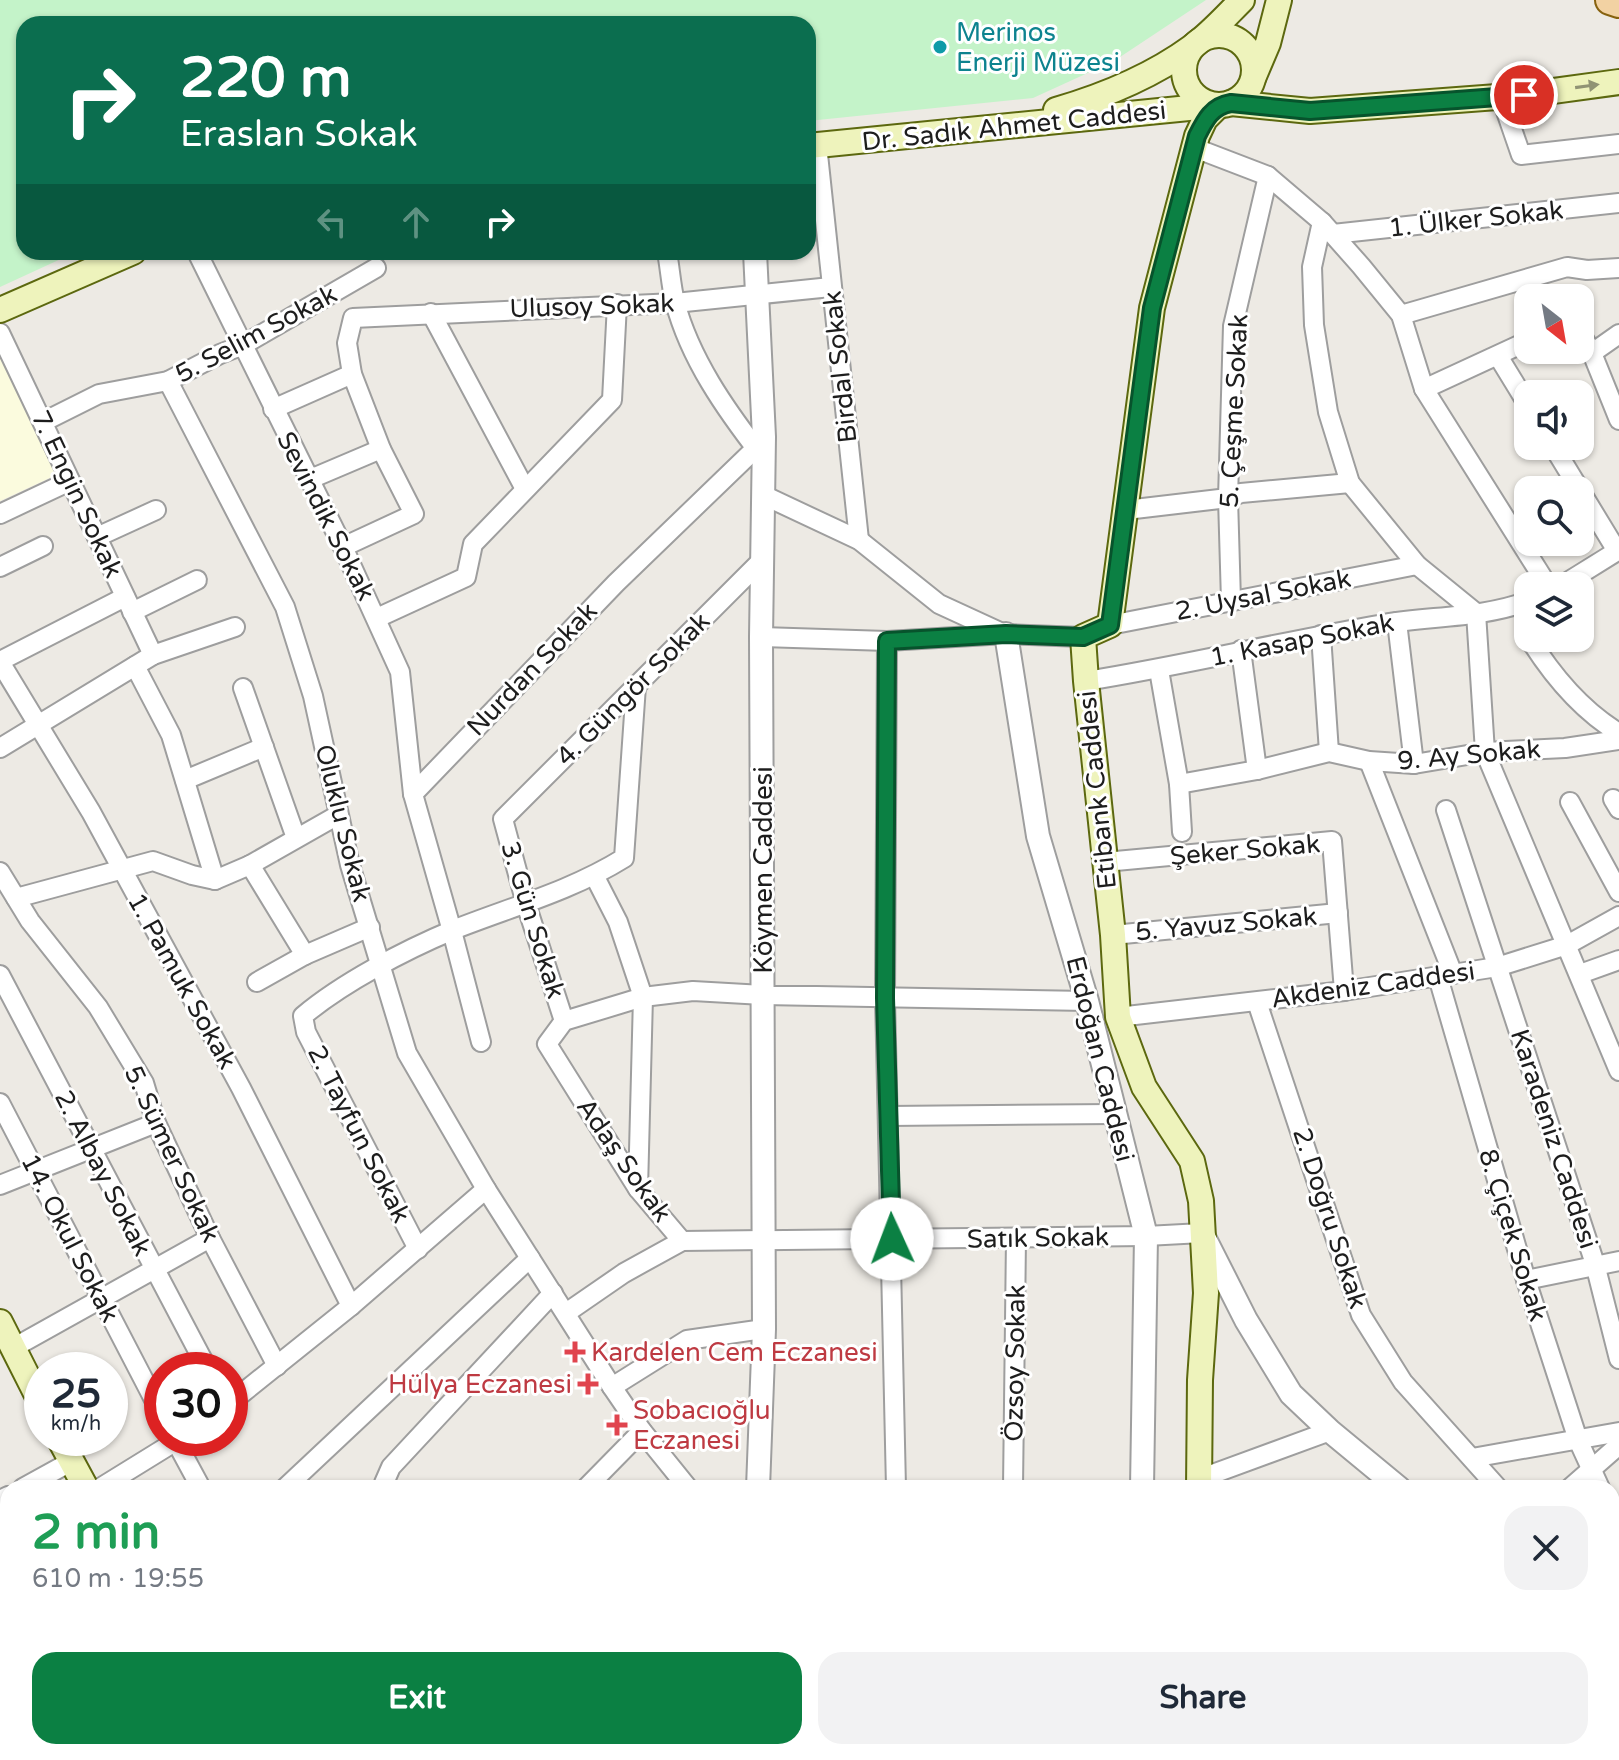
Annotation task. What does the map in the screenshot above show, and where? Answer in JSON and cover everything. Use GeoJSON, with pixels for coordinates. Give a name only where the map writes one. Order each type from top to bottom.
{"type":"FeatureCollection","features":[{"type":"Feature","properties":{"kind":"main road"},"geometry":{"type":"LineString","coordinates":[[1225,104],[1208,103],[1190,89],[1185,67],[1187,56],[1194,46],[1242,0]]}},
{"type":"Feature","properties":{"kind":"main road"},"geometry":{"type":"LineString","coordinates":[[1083,637],[1110,625],[1152,308],[1195,148],[1205,119],[1249,89],[1268,43],[1279,0]]}},
{"type":"Feature","properties":{"kind":"main road"},"geometry":{"type":"LineString","coordinates":[[1610,0],[1619,3]]}},
{"type":"Feature","properties":{"kind":"main road"},"geometry":{"type":"LineString","coordinates":[[1000,127],[1098,98],[1157,70],[1214,35],[1236,39],[1252,56],[1253,78]]}},
{"type":"Feature","properties":{"kind":"main road","name":"Dr. Sadık Ahmet Caddesi"},"geometry":{"type":"LineString","coordinates":[[816,146],[1225,104],[1310,111],[1501,97],[1619,82]]}},
{"type":"Feature","properties":{"kind":"main road"},"geometry":{"type":"LineString","coordinates":[[0,310],[115,260]]}},
{"type":"Feature","properties":{"kind":"main road","name":"Etibank Caddesi"},"geometry":{"type":"LineString","coordinates":[[1083,637],[1113,935],[1118,1017],[1144,1087],[1192,1161],[1201,1201],[1206,1293],[1200,1380],[1199,1480]]}},
{"type":"Feature","properties":{"kind":"main road"},"geometry":{"type":"LineString","coordinates":[[0,1322],[24,1370]]}},
{"type":"Feature","properties":{"kind":"main road"},"geometry":{"type":"LineString","coordinates":[[69,1456],[82,1480]]}},
{"type":"Feature","properties":{"kind":"street"},"geometry":{"type":"LineString","coordinates":[[1501,97],[1521,155],[1619,144]]}},
{"type":"Feature","properties":{"kind":"street"},"geometry":{"type":"LineString","coordinates":[[1195,148],[1268,176],[1328,228],[1401,315],[1424,389],[1539,572]]}},
{"type":"Feature","properties":{"kind":"street","name":"Birdal Sokak"},"geometry":{"type":"LineString","coordinates":[[816,176],[859,540]]}},
{"type":"Feature","properties":{"kind":"street","name":"5. Çeşme Sokak"},"geometry":{"type":"LineString","coordinates":[[1231,601],[1228,498],[1233,326],[1268,176]]}},
{"type":"Feature","properties":{"kind":"street","name":"1. Ülker Sokak"},"geometry":{"type":"LineString","coordinates":[[1328,228],[1619,203]]}},
{"type":"Feature","properties":{"kind":"street"},"geometry":{"type":"LineString","coordinates":[[1328,228],[1312,267],[1314,325],[1328,412],[1350,483],[1417,565],[1476,613],[1485,752],[1619,1071]]}},
{"type":"Feature","properties":{"kind":"street","name":"Sevindik Sokak"},"geometry":{"type":"LineString","coordinates":[[201,260],[343,547],[400,672],[413,794]]}},
{"type":"Feature","properties":{"kind":"street"},"geometry":{"type":"LineString","coordinates":[[668,260],[675,303],[692,347],[727,411],[759,453]]}},
{"type":"Feature","properties":{"kind":"street","name":"Köymen Caddesi"},"geometry":{"type":"LineString","coordinates":[[755,260],[759,453],[763,495],[764,1329],[758,1480]]}},
{"type":"Feature","properties":{"kind":"street"},"geometry":{"type":"LineString","coordinates":[[1401,315],[1567,267],[1587,270],[1619,268]]}},
{"type":"Feature","properties":{"kind":"street","name":"5. Selim Sokak"},"geometry":{"type":"LineString","coordinates":[[43,422],[99,394],[168,381],[243,345],[376,268]]}},
{"type":"Feature","properties":{"kind":"street","name":"Ulusoy Sokak"},"geometry":{"type":"LineString","coordinates":[[352,374],[347,343],[353,318],[675,303],[831,287]]}},
{"type":"Feature","properties":{"kind":"street"},"geometry":{"type":"LineString","coordinates":[[377,618],[466,577],[473,544],[612,400],[617,304]]}},
{"type":"Feature","properties":{"kind":"street"},"geometry":{"type":"LineString","coordinates":[[431,313],[525,489]]}},
{"type":"Feature","properties":{"kind":"street","name":"7. Engin Sokak"},"geometry":{"type":"LineString","coordinates":[[0,333],[153,655]]}},
{"type":"Feature","properties":{"kind":"street"},"geometry":{"type":"LineString","coordinates":[[1594,352],[1619,334]]}},
{"type":"Feature","properties":{"kind":"street"},"geometry":{"type":"LineString","coordinates":[[1424,389],[1514,348]]}},
{"type":"Feature","properties":{"kind":"street"},"geometry":{"type":"LineString","coordinates":[[1498,356],[1514,382]]}},
{"type":"Feature","properties":{"kind":"street"},"geometry":{"type":"LineString","coordinates":[[1594,358],[1619,420]]}},
{"type":"Feature","properties":{"kind":"street"},"geometry":{"type":"LineString","coordinates":[[273,409],[352,374],[381,449],[414,514],[343,547]]}},
{"type":"Feature","properties":{"kind":"street","name":"Oluklu Sokak"},"geometry":{"type":"LineString","coordinates":[[168,381],[285,607],[313,696],[338,815],[407,1053],[486,1189],[612,1387],[682,1480]]}},
{"type":"Feature","properties":{"kind":"street"},"geometry":{"type":"LineString","coordinates":[[308,480],[381,449]]}},
{"type":"Feature","properties":{"kind":"street","name":"Nurdan Sokak"},"geometry":{"type":"LineString","coordinates":[[413,794],[616,583],[759,453]]}},
{"type":"Feature","properties":{"kind":"street"},"geometry":{"type":"LineString","coordinates":[[1562,460],[1618,550],[1583,572]]}},
{"type":"Feature","properties":{"kind":"street"},"geometry":{"type":"LineString","coordinates":[[0,514],[70,481]]}},
{"type":"Feature","properties":{"kind":"street"},"geometry":{"type":"LineString","coordinates":[[1126,510],[1228,498],[1241,493],[1350,483]]}},
{"type":"Feature","properties":{"kind":"street"},"geometry":{"type":"LineString","coordinates":[[763,495],[859,540],[939,604],[1006,634]]}},
{"type":"Feature","properties":{"kind":"street"},"geometry":{"type":"LineString","coordinates":[[97,537],[156,510]]}},
{"type":"Feature","properties":{"kind":"street"},"geometry":{"type":"LineString","coordinates":[[0,567],[43,546]]}},
{"type":"Feature","properties":{"kind":"street","name":"4. Güngör Sokak"},"geometry":{"type":"LineString","coordinates":[[503,819],[763,559]]}},
{"type":"Feature","properties":{"kind":"street","name":"2. Uysal Sokak"},"geometry":{"type":"LineString","coordinates":[[1110,625],[1417,565]]}},
{"type":"Feature","properties":{"kind":"street"},"geometry":{"type":"LineString","coordinates":[[0,662],[129,604],[197,580]]}},
{"type":"Feature","properties":{"kind":"street","name":"1. Kasap Sokak"},"geometry":{"type":"LineString","coordinates":[[1086,681],[1159,670],[1321,635],[1514,605]]}},
{"type":"Feature","properties":{"kind":"street"},"geometry":{"type":"LineString","coordinates":[[1397,622],[1414,764]]}},
{"type":"Feature","properties":{"kind":"street"},"geometry":{"type":"LineString","coordinates":[[0,748],[153,655],[235,627]]}},
{"type":"Feature","properties":{"kind":"street"},"geometry":{"type":"LineString","coordinates":[[761,637],[887,641],[1006,634],[1083,637]]}},
{"type":"Feature","properties":{"kind":"street","name":"Erdoğan Caddesi"},"geometry":{"type":"LineString","coordinates":[[1006,634],[1038,836],[1087,1001],[1146,1236],[1142,1480]]}},
{"type":"Feature","properties":{"kind":"street"},"geometry":{"type":"LineString","coordinates":[[1321,635],[1329,752]]}},
{"type":"Feature","properties":{"kind":"street"},"geometry":{"type":"LineString","coordinates":[[887,641],[885,998],[896,1480]]}},
{"type":"Feature","properties":{"kind":"street"},"geometry":{"type":"LineString","coordinates":[[1241,650],[1257,770]]}},
{"type":"Feature","properties":{"kind":"street"},"geometry":{"type":"LineString","coordinates":[[1538,652],[1551,674],[1604,724],[1619,733]]}},
{"type":"Feature","properties":{"kind":"street","name":"1. Pamuk Sokak"},"geometry":{"type":"LineString","coordinates":[[0,662],[91,812],[241,1088],[351,1306]]}},
{"type":"Feature","properties":{"kind":"street"},"geometry":{"type":"LineString","coordinates":[[135,666],[171,735],[215,880]]}},
{"type":"Feature","properties":{"kind":"street"},"geometry":{"type":"LineString","coordinates":[[1159,670],[1179,784],[1182,832]]}},
{"type":"Feature","properties":{"kind":"street"},"geometry":{"type":"LineString","coordinates":[[383,965],[452,931],[595,877],[624,858],[636,686]]}},
{"type":"Feature","properties":{"kind":"street"},"geometry":{"type":"LineString","coordinates":[[243,688],[296,838]]}},
{"type":"Feature","properties":{"kind":"street","name":"9. Ay Sokak"},"geometry":{"type":"LineString","coordinates":[[1179,784],[1257,770],[1329,752],[1369,761],[1414,764],[1485,752],[1565,748],[1619,740]]}},
{"type":"Feature","properties":{"kind":"street"},"geometry":{"type":"LineString","coordinates":[[185,780],[264,747]]}},
{"type":"Feature","properties":{"kind":"street","name":"8. Çiçek Sokak"},"geometry":{"type":"LineString","coordinates":[[1369,761],[1445,976],[1526,1280],[1578,1440],[1596,1480]]}},
{"type":"Feature","properties":{"kind":"street"},"geometry":{"type":"LineString","coordinates":[[413,794],[481,1042]]}},
{"type":"Feature","properties":{"kind":"street"},"geometry":{"type":"LineString","coordinates":[[1570,802],[1619,892]]}},
{"type":"Feature","properties":{"kind":"street","name":"Karadeniz Caddesi"},"geometry":{"type":"LineString","coordinates":[[1446,810],[1595,1264],[1619,1359]]}},
{"type":"Feature","properties":{"kind":"street"},"geometry":{"type":"LineString","coordinates":[[16,898],[153,861],[215,880],[250,865],[338,815]]}},
{"type":"Feature","properties":{"kind":"street","name":"3. Gün Sokak"},"geometry":{"type":"LineString","coordinates":[[503,819],[526,904],[564,1021]]}},
{"type":"Feature","properties":{"kind":"street","name":"Şeker Sokak"},"geometry":{"type":"LineString","coordinates":[[1105,862],[1332,841],[1344,991]]}},
{"type":"Feature","properties":{"kind":"street"},"geometry":{"type":"LineString","coordinates":[[250,865],[305,955]]}},
{"type":"Feature","properties":{"kind":"street","name":"5. Sümer Sokak"},"geometry":{"type":"LineString","coordinates":[[0,872],[30,921],[98,1007],[144,1083],[156,1123],[210,1238],[277,1366]]}},
{"type":"Feature","properties":{"kind":"street"},"geometry":{"type":"LineString","coordinates":[[595,877],[618,922],[643,997],[638,1189]]}},
{"type":"Feature","properties":{"kind":"street","name":"5. Yavuz Sokak"},"geometry":{"type":"LineString","coordinates":[[1113,935],[1338,913]]}},
{"type":"Feature","properties":{"kind":"street","name":"Akdeniz Caddesi"},"geometry":{"type":"LineString","coordinates":[[1118,1017],[1344,991],[1497,967],[1567,945],[1619,916]]}},
{"type":"Feature","properties":{"kind":"street"},"geometry":{"type":"LineString","coordinates":[[257,982],[305,955],[370,927]]}},
{"type":"Feature","properties":{"kind":"street"},"geometry":{"type":"LineString","coordinates":[[1580,974],[1619,960]]}},
{"type":"Feature","properties":{"kind":"street","name":"2. Tayfun Sokak"},"geometry":{"type":"LineString","coordinates":[[383,965],[317,1004],[303,1016],[306,1032],[418,1249]]}},
{"type":"Feature","properties":{"kind":"street","name":"2. Albay Sokak"},"geometry":{"type":"LineString","coordinates":[[0,975],[198,1352]]}},
{"type":"Feature","properties":{"kind":"street"},"geometry":{"type":"LineString","coordinates":[[564,1021],[643,997],[693,991],[1087,1001],[1118,1017],[1114,1114],[888,1116]]}},
{"type":"Feature","properties":{"kind":"street","name":"2. Doğru Sokak"},"geometry":{"type":"LineString","coordinates":[[1257,1002],[1361,1315],[1403,1382],[1491,1480]]}},
{"type":"Feature","properties":{"kind":"street","name":"Adaş Sokak"},"geometry":{"type":"LineString","coordinates":[[564,1021],[547,1044],[638,1189],[682,1241],[624,1273],[566,1313]]}},
{"type":"Feature","properties":{"kind":"street","name":"14. Okul Sokak"},"geometry":{"type":"LineString","coordinates":[[0,1103],[144,1380]]}},
{"type":"Feature","properties":{"kind":"street"},"geometry":{"type":"LineString","coordinates":[[0,1185],[156,1123]]}},
{"type":"Feature","properties":{"kind":"street"},"geometry":{"type":"LineString","coordinates":[[248,1389],[351,1306],[486,1189]]}},
{"type":"Feature","properties":{"kind":"street"},"geometry":{"type":"LineString","coordinates":[[1202,1233],[1246,1320],[1291,1394],[1389,1480]]}},
{"type":"Feature","properties":{"kind":"street","name":"Satık Sokak"},"geometry":{"type":"LineString","coordinates":[[682,1241],[1202,1233]]}},
{"type":"Feature","properties":{"kind":"street"},"geometry":{"type":"LineString","coordinates":[[13,1348],[210,1238]]}},
{"type":"Feature","properties":{"kind":"street","name":"Özsoy Sokak"},"geometry":{"type":"LineString","coordinates":[[1013,1480],[1016,1238]]}},
{"type":"Feature","properties":{"kind":"street"},"geometry":{"type":"LineString","coordinates":[[294,1480],[530,1258]]}},
{"type":"Feature","properties":{"kind":"street"},"geometry":{"type":"LineString","coordinates":[[1526,1280],[1619,1261]]}},
{"type":"Feature","properties":{"kind":"street"},"geometry":{"type":"LineString","coordinates":[[385,1480],[391,1467],[553,1293]]}},
{"type":"Feature","properties":{"kind":"street"},"geometry":{"type":"LineString","coordinates":[[612,1387],[687,1340],[764,1329]]}},
{"type":"Feature","properties":{"kind":"street"},"geometry":{"type":"LineString","coordinates":[[594,1480],[642,1431]]}},
{"type":"Feature","properties":{"kind":"street"},"geometry":{"type":"LineString","coordinates":[[1209,1480],[1330,1431]]}},
{"type":"Feature","properties":{"kind":"street"},"geometry":{"type":"LineString","coordinates":[[1472,1458],[1619,1432]]}},
{"type":"Feature","properties":{"kind":"street"},"geometry":{"type":"LineString","coordinates":[[1580,1480],[1619,1445]]}},
{"type":"Feature","properties":{"kind":"street"},"geometry":{"type":"LineString","coordinates":[[113,1480],[150,1456]]}},
{"type":"Feature","properties":{"kind":"street"},"geometry":{"type":"LineString","coordinates":[[185,1456],[197,1480]]}},
{"type":"Feature","properties":{"kind":"street"},"geometry":{"type":"LineString","coordinates":[[38,1480],[72,1461]]}},
{"type":"Feature","properties":{"kind":"shaded area"},"geometry":{"type":"Polygon","coordinates":[[[0,356],[56,475],[0,501],[0,356]]]}},
{"type":"Feature","properties":{"kind":"green space"},"geometry":{"type":"Polygon","coordinates":[[[0,0],[1206,0],[1114,61],[1033,98],[816,120],[816,16],[16,16],[16,260],[59,260],[0,287],[0,0]]]}},
{"type":"Feature","properties":{"kind":"place","name":"Merinos Enerji Müzesi"},"geometry":{"type":"Point","coordinates":[940,47]}},
{"type":"Feature","properties":{"kind":"place","name":"Kardelen Cem Eczanesi"},"geometry":{"type":"Point","coordinates":[575,1352]}},
{"type":"Feature","properties":{"kind":"place","name":"Hülya Eczanesi"},"geometry":{"type":"Point","coordinates":[588,1384]}},
{"type":"Feature","properties":{"kind":"place","name":"Sobacıoğlu Eczanesi"},"geometry":{"type":"Point","coordinates":[617,1425]}},
{"type":"Feature","properties":{"kind":"route"},"geometry":{"type":"LineString","coordinates":[[892,1239],[885,998],[887,641],[1006,634],[1083,637],[1110,625],[1152,308],[1197,136],[1205,119],[1219,105],[1231,103],[1310,111],[1524,95]]}}]}
